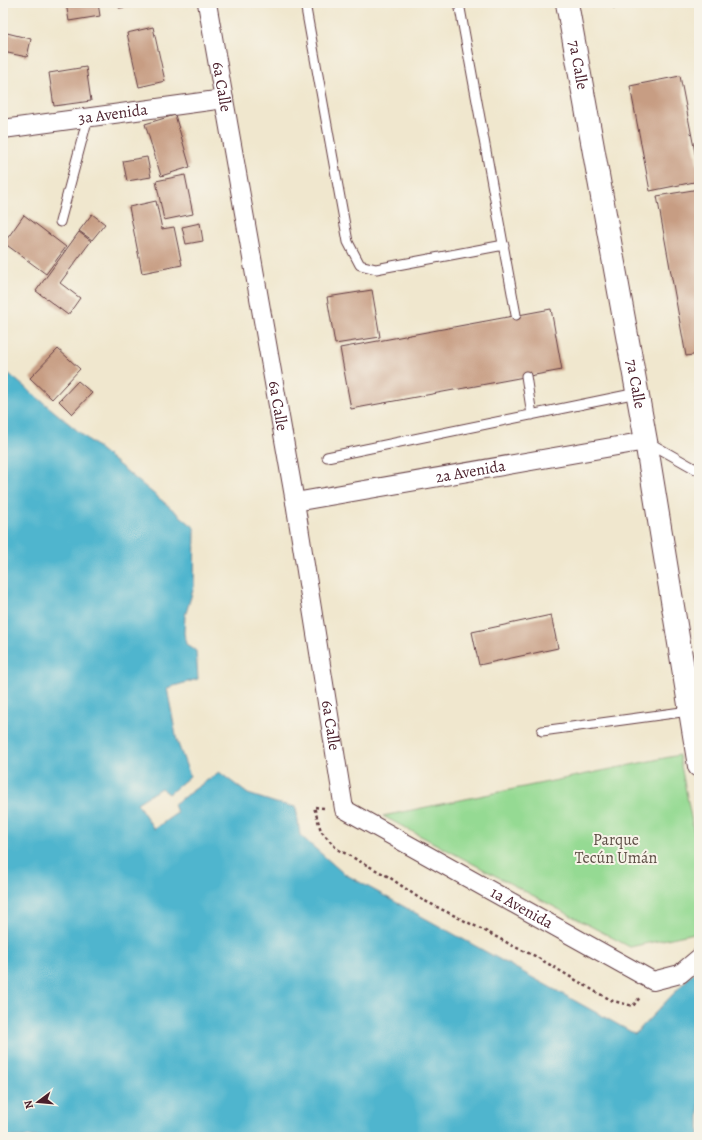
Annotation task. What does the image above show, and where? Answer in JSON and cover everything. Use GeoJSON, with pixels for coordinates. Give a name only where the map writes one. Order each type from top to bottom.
{"type":"FeatureCollection","features":[{"type":"Feature","properties":{"kind":"street","name":"6a Calle"},"geometry":{"type":"LineString","coordinates":[[207,3],[295,502],[344,810]]}},
{"type":"Feature","properties":{"kind":"street","name":"7a Calle"},"geometry":{"type":"LineString","coordinates":[[567,3],[646,441],[699,766]]}},
{"type":"Feature","properties":{"kind":"street","name":"3a Avenida"},"geometry":{"type":"LineString","coordinates":[[3,129],[224,99]]}},
{"type":"Feature","properties":{"kind":"street","name":"2a Avenida"},"geometry":{"type":"LineString","coordinates":[[295,502],[646,441]]}},
{"type":"Feature","properties":{"kind":"street","name":"1a Avenida"},"geometry":{"type":"LineString","coordinates":[[344,810],[653,980]]}},
{"type":"Feature","properties":{"kind":"street"},"geometry":{"type":"LineString","coordinates":[[653,980],[680,974],[699,958]]}},
{"type":"Feature","properties":{"kind":"lane"},"geometry":{"type":"LineString","coordinates":[[305,3],[348,242],[360,265],[376,269],[504,245]]}},
{"type":"Feature","properties":{"kind":"lane"},"geometry":{"type":"LineString","coordinates":[[459,3],[516,315]]}},
{"type":"Feature","properties":{"kind":"lane"},"geometry":{"type":"LineString","coordinates":[[60,222],[88,117]]}},
{"type":"Feature","properties":{"kind":"lane"},"geometry":{"type":"LineString","coordinates":[[526,376],[532,414]]}},
{"type":"Feature","properties":{"kind":"lane"},"geometry":{"type":"LineString","coordinates":[[327,457],[637,393]]}},
{"type":"Feature","properties":{"kind":"lane"},"geometry":{"type":"LineString","coordinates":[[646,441],[699,471]]}},
{"type":"Feature","properties":{"kind":"lane"},"geometry":{"type":"LineString","coordinates":[[542,731],[689,711]]}},
{"type":"Feature","properties":{"kind":"path"},"geometry":{"type":"LineString","coordinates":[[344,810],[314,808],[320,831],[337,849],[389,877],[419,898],[535,956],[613,1001],[633,1006],[653,980]]}},
{"type":"Feature","properties":{"kind":"green space","name":"Parque Tecún Umán"},"geometry":{"type":"Polygon","coordinates":[[[679,755],[699,859],[699,932],[630,947],[383,816],[679,755]]]}},
{"type":"Feature","properties":{"kind":"water"},"geometry":{"type":"Polygon","coordinates":[[[3,369],[195,528],[194,587],[185,616],[184,633],[186,644],[196,651],[198,679],[167,688],[177,741],[190,776],[169,794],[161,788],[137,803],[154,829],[177,813],[174,804],[219,772],[248,794],[276,803],[296,807],[300,835],[343,873],[635,1034],[699,967],[699,1137],[3,1137],[3,369]]]}},
{"type":"Feature","properties":{"kind":"building"},"geometry":{"type":"Polygon","coordinates":[[[66,3],[98,3],[100,16],[69,21],[66,3]]]}},
{"type":"Feature","properties":{"kind":"building"},"geometry":{"type":"Polygon","coordinates":[[[118,3],[145,3],[145,4],[119,8],[118,3]]]}},
{"type":"Feature","properties":{"kind":"building"},"geometry":{"type":"Polygon","coordinates":[[[612,3],[637,3],[638,4],[613,8],[612,3]]]}},
{"type":"Feature","properties":{"kind":"building"},"geometry":{"type":"Polygon","coordinates":[[[153,27],[165,81],[139,87],[127,33],[153,27]]]}},
{"type":"Feature","properties":{"kind":"building"},"geometry":{"type":"Polygon","coordinates":[[[3,32],[31,39],[27,57],[3,52],[3,32]]]}},
{"type":"Feature","properties":{"kind":"building"},"geometry":{"type":"Polygon","coordinates":[[[86,67],[91,101],[54,106],[49,73],[86,67]]]}},
{"type":"Feature","properties":{"kind":"building"},"geometry":{"type":"Polygon","coordinates":[[[680,76],[699,173],[699,181],[650,191],[630,86],[680,76]]]}},
{"type":"Feature","properties":{"kind":"building"},"geometry":{"type":"Polygon","coordinates":[[[175,115],[190,167],[161,176],[145,124],[175,115]]]}},
{"type":"Feature","properties":{"kind":"building"},"geometry":{"type":"Polygon","coordinates":[[[147,157],[151,177],[127,181],[123,161],[147,157]]]}},
{"type":"Feature","properties":{"kind":"building"},"geometry":{"type":"Polygon","coordinates":[[[185,175],[193,214],[164,220],[156,181],[185,175]]]}},
{"type":"Feature","properties":{"kind":"building"},"geometry":{"type":"Polygon","coordinates":[[[699,189],[699,354],[686,356],[657,196],[699,189]]]}},
{"type":"Feature","properties":{"kind":"building"},"geometry":{"type":"Polygon","coordinates":[[[156,201],[162,229],[174,227],[182,265],[142,273],[129,207],[156,201]]]}},
{"type":"Feature","properties":{"kind":"building"},"geometry":{"type":"Polygon","coordinates":[[[92,214],[105,224],[92,240],[79,231],[92,214]]]}},
{"type":"Feature","properties":{"kind":"building"},"geometry":{"type":"Polygon","coordinates":[[[24,215],[66,247],[46,274],[4,243],[24,215]]]}},
{"type":"Feature","properties":{"kind":"building"},"geometry":{"type":"Polygon","coordinates":[[[200,223],[203,241],[186,244],[182,227],[200,223]]]}},
{"type":"Feature","properties":{"kind":"building"},"geometry":{"type":"Polygon","coordinates":[[[79,232],[91,241],[60,283],[80,298],[68,315],[36,291],[79,232]]]}},
{"type":"Feature","properties":{"kind":"building"},"geometry":{"type":"Polygon","coordinates":[[[372,290],[380,337],[335,344],[327,297],[372,290]]]}},
{"type":"Feature","properties":{"kind":"building"},"geometry":{"type":"Polygon","coordinates":[[[551,309],[562,370],[351,409],[340,348],[551,309]]]}},
{"type":"Feature","properties":{"kind":"building"},"geometry":{"type":"Polygon","coordinates":[[[58,349],[80,369],[52,399],[30,378],[58,349]]]}},
{"type":"Feature","properties":{"kind":"building"},"geometry":{"type":"Polygon","coordinates":[[[78,381],[92,393],[72,414],[59,401],[78,381]]]}},
{"type":"Feature","properties":{"kind":"building"},"geometry":{"type":"Polygon","coordinates":[[[551,615],[558,648],[479,665],[472,632],[551,615]]]}}]}
